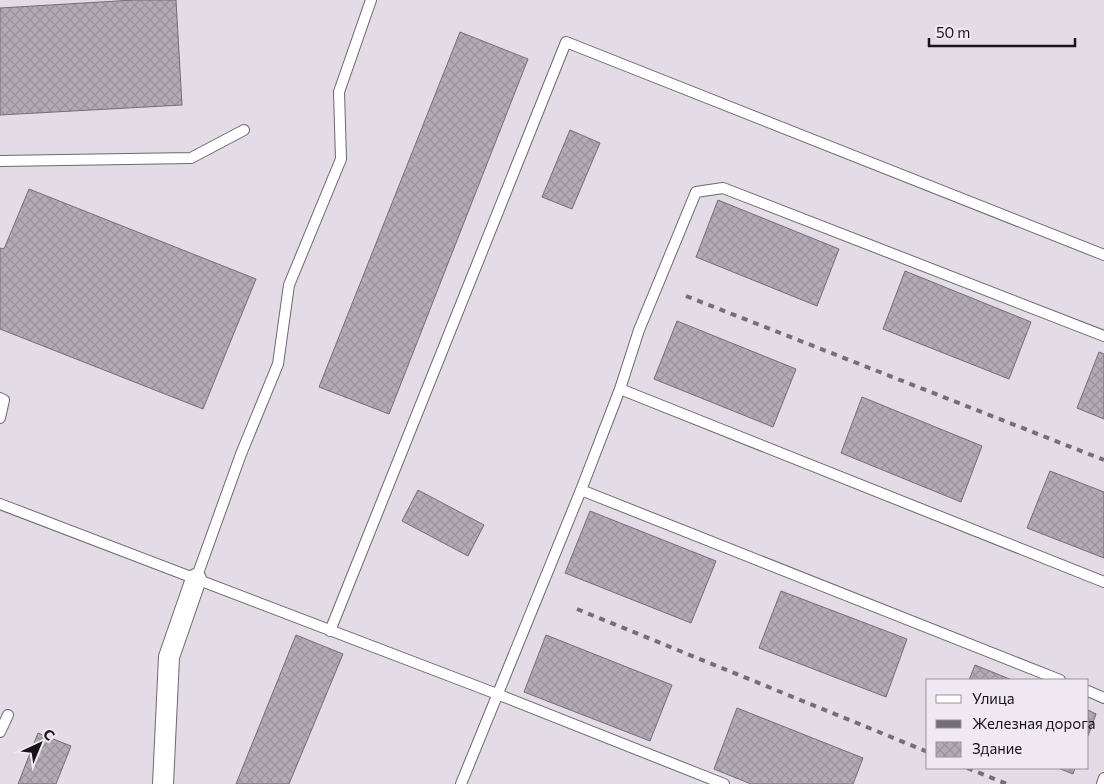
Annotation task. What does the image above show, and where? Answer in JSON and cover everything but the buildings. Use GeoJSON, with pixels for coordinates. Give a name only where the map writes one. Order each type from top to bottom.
{"type":"FeatureCollection","features":[{"type":"Feature","properties":{"kind":"street"},"geometry":{"type":"LineString","coordinates":[[164,784],[169,657],[196,579]]}},
{"type":"Feature","properties":{"kind":"lane"},"geometry":{"type":"LineString","coordinates":[[196,579],[241,454],[278,364],[288,285],[341,159],[338,92],[371,0]]}},
{"type":"Feature","properties":{"kind":"lane"},"geometry":{"type":"LineString","coordinates":[[330,631],[566,42],[1104,255]]}},
{"type":"Feature","properties":{"kind":"lane"},"geometry":{"type":"LineString","coordinates":[[0,161],[191,158],[244,130]]}},
{"type":"Feature","properties":{"kind":"lane"},"geometry":{"type":"LineString","coordinates":[[460,784],[582,490],[620,388],[639,330],[696,192],[723,188],[1104,336]]}},
{"type":"Feature","properties":{"kind":"lane"},"geometry":{"type":"LineString","coordinates":[[620,388],[1104,582]]}},
{"type":"Feature","properties":{"kind":"lane"},"geometry":{"type":"LineString","coordinates":[[0,398],[4,400],[0,418]]}},
{"type":"Feature","properties":{"kind":"lane"},"geometry":{"type":"LineString","coordinates":[[582,490],[1057,679]]}},
{"type":"Feature","properties":{"kind":"lane"},"geometry":{"type":"LineString","coordinates":[[0,504],[497,694],[724,784]]}},
{"type":"Feature","properties":{"kind":"lane"},"geometry":{"type":"LineString","coordinates":[[1089,691],[1104,698]]}},
{"type":"Feature","properties":{"kind":"lane"},"geometry":{"type":"LineString","coordinates":[[0,732],[8,715]]}},
{"type":"Feature","properties":{"kind":"lane"},"geometry":{"type":"LineString","coordinates":[[1102,784],[1104,778]]}},
{"type":"Feature","properties":{"kind":"railway"},"geometry":{"type":"LineString","coordinates":[[686,296],[1104,460]]}},
{"type":"Feature","properties":{"kind":"railway"},"geometry":{"type":"LineString","coordinates":[[577,609],[926,751]]}},
{"type":"Feature","properties":{"kind":"railway"},"geometry":{"type":"LineString","coordinates":[[970,769],[1007,784]]}}]}
